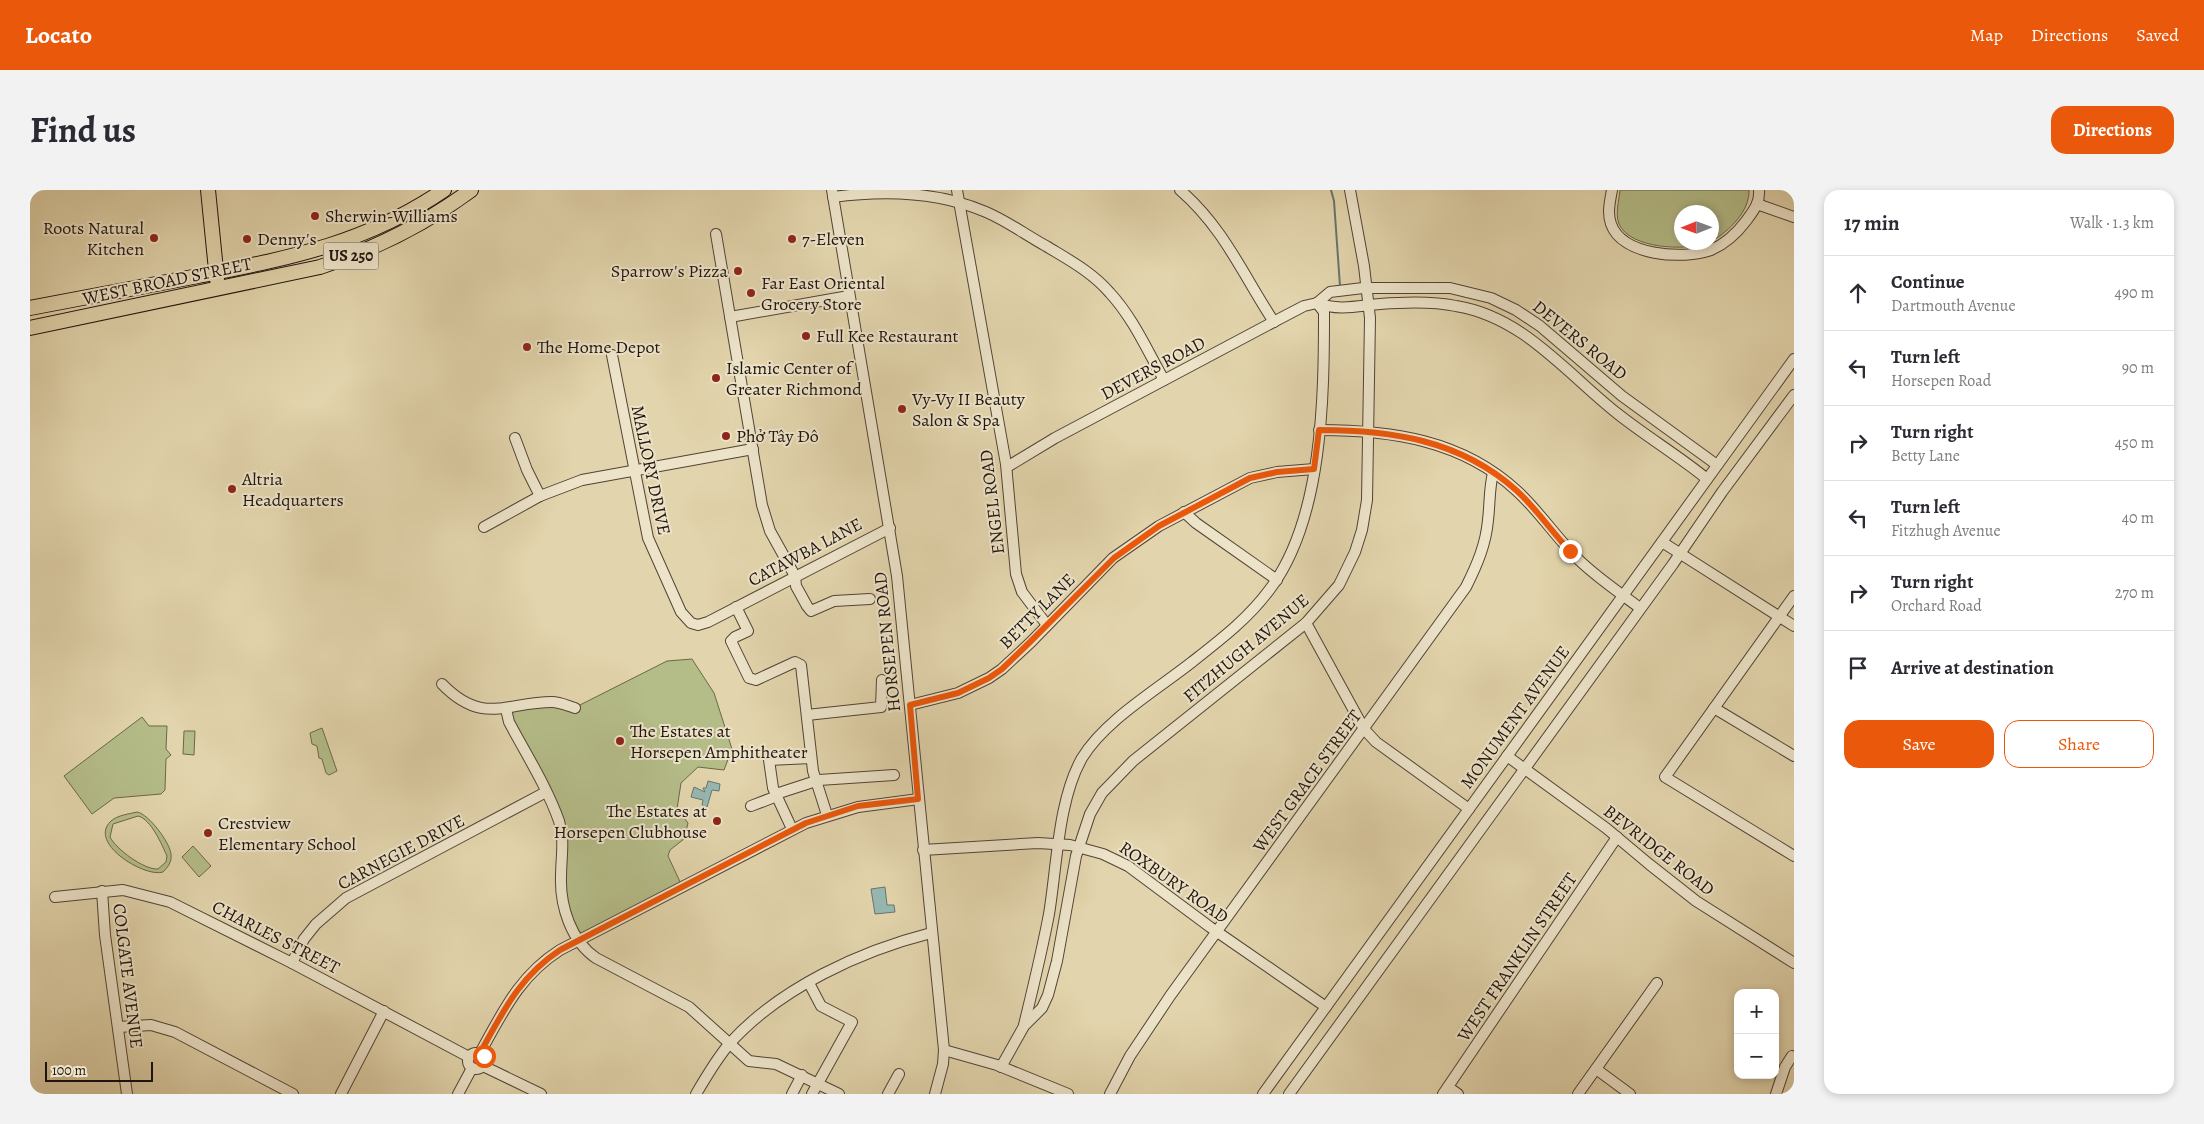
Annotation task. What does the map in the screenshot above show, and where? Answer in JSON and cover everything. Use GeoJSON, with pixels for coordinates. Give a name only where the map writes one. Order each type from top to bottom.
{"type":"FeatureCollection","features":[{"type":"Feature","properties":{"kind":"main road"},"geometry":{"type":"LineString","coordinates":[[208,190],[218,288]]}},
{"type":"Feature","properties":{"kind":"main road","name":"WEST BROAD STREET"},"geometry":{"type":"LineString","coordinates":[[30,308],[294,257],[344,242],[390,222],[444,190]]}},
{"type":"Feature","properties":{"kind":"main road","name":"WEST BROAD STREET"},"geometry":{"type":"LineString","coordinates":[[30,328],[294,273],[357,254],[416,226],[471,190]]}},
{"type":"Feature","properties":{"kind":"street","name":"ENGEL ROAD"},"geometry":{"type":"LineString","coordinates":[[957,190],[1007,467],[1012,540],[1019,584],[1029,603],[1047,624]]}},
{"type":"Feature","properties":{"kind":"street"},"geometry":{"type":"LineString","coordinates":[[1180,190],[1203,212],[1226,241],[1274,322]]}},
{"type":"Feature","properties":{"kind":"street","name":"FITZHUGH AVENUE"},"geometry":{"type":"LineString","coordinates":[[1001,1067],[1024,1026],[1042,1008],[1052,985],[1079,847],[1097,800],[1119,774],[1306,623],[1340,585],[1355,552],[1362,530],[1367,500],[1369,305],[1350,190]]}},
{"type":"Feature","properties":{"kind":"street"},"geometry":{"type":"LineString","coordinates":[[1612,190],[1609,219],[1617,236],[1639,249],[1664,254],[1692,254],[1717,247],[1735,234],[1757,204],[1759,190]]}},
{"type":"Feature","properties":{"kind":"street"},"geometry":{"type":"LineString","coordinates":[[832,193],[896,191],[959,203],[986,212],[1010,225],[1081,267],[1100,282],[1124,309],[1164,380]]}},
{"type":"Feature","properties":{"kind":"street","name":"HORSEPEN ROAD"},"geometry":{"type":"LineString","coordinates":[[832,193],[890,528],[901,612],[931,933],[944,1050],[943,1064],[935,1094]]}},
{"type":"Feature","properties":{"kind":"street"},"geometry":{"type":"LineString","coordinates":[[1757,204],[1794,216]]}},
{"type":"Feature","properties":{"kind":"street"},"geometry":{"type":"LineString","coordinates":[[716,234],[758,484],[766,520],[795,576],[796,586],[811,611],[834,601],[870,599]]}},
{"type":"Feature","properties":{"kind":"street","name":"DEVERS ROAD"},"geometry":{"type":"LineString","coordinates":[[1007,467],[1055,438],[1164,380],[1304,306],[1317,303],[1330,292],[1367,288],[1450,288],[1491,298],[1516,310],[1540,326],[1644,413],[1716,467],[1730,480]]}},
{"type":"Feature","properties":{"kind":"street"},"geometry":{"type":"LineString","coordinates":[[730,317],[849,296]]}},
{"type":"Feature","properties":{"kind":"street","name":"DEVERS ROAD"},"geometry":{"type":"LineString","coordinates":[[1317,303],[1332,308],[1434,303],[1455,305],[1484,313],[1506,323],[1530,338],[1618,414],[1707,479]]}},
{"type":"Feature","properties":{"kind":"street","name":"FITZHUGH AVENUE"},"geometry":{"type":"LineString","coordinates":[[1024,1026],[1042,947],[1069,790],[1078,767],[1090,747],[1109,726],[1241,622],[1257,606],[1277,580],[1292,548],[1306,511],[1319,430],[1324,312],[1317,303]]}},
{"type":"Feature","properties":{"kind":"street","name":"MALLORY DRIVE"},"geometry":{"type":"LineString","coordinates":[[612,355],[633,470],[648,538],[681,612],[691,623],[698,625],[736,607]]}},
{"type":"Feature","properties":{"kind":"street","name":"MONUMENT AVENUE"},"geometry":{"type":"LineString","coordinates":[[1263,1094],[1794,359]]}},
{"type":"Feature","properties":{"kind":"street"},"geometry":{"type":"LineString","coordinates":[[1579,381],[1591,369]]}},
{"type":"Feature","properties":{"kind":"street"},"geometry":{"type":"LineString","coordinates":[[1274,1079],[1291,1093],[1679,554],[1730,480],[1794,395]]}},
{"type":"Feature","properties":{"kind":"street"},"geometry":{"type":"LineString","coordinates":[[1319,430],[1369,432],[1411,437],[1439,444],[1478,462],[1516,491],[1582,563],[1640,608]]}},
{"type":"Feature","properties":{"kind":"street"},"geometry":{"type":"LineString","coordinates":[[515,438],[527,470],[540,496]]}},
{"type":"Feature","properties":{"kind":"street"},"geometry":{"type":"LineString","coordinates":[[484,527],[540,496],[582,480],[753,449]]}},
{"type":"Feature","properties":{"kind":"street","name":"BETTY LANE"},"geometry":{"type":"LineString","coordinates":[[910,705],[958,693],[989,678],[1002,669],[1098,573],[1127,547],[1184,512],[1250,478],[1277,472],[1314,469]]}},
{"type":"Feature","properties":{"kind":"street","name":"WEST GRACE STREET"},"geometry":{"type":"LineString","coordinates":[[1110,1094],[1130,1056],[1170,996],[1457,600],[1477,566],[1486,538],[1490,485],[1493,473]]}},
{"type":"Feature","properties":{"kind":"street"},"geometry":{"type":"LineString","coordinates":[[1184,512],[1196,523],[1277,580]]}},
{"type":"Feature","properties":{"kind":"street","name":"CATAWBA LANE"},"geometry":{"type":"LineString","coordinates":[[736,607],[890,528]]}},
{"type":"Feature","properties":{"kind":"street"},"geometry":{"type":"LineString","coordinates":[[1662,542],[1794,626]]}},
{"type":"Feature","properties":{"kind":"street"},"geometry":{"type":"LineString","coordinates":[[1794,596],[1665,777],[1794,856]]}},
{"type":"Feature","properties":{"kind":"street"},"geometry":{"type":"LineString","coordinates":[[736,607],[748,631],[731,641],[749,678],[756,680],[795,662],[801,666],[816,781],[827,815]]}},
{"type":"Feature","properties":{"kind":"street"},"geometry":{"type":"LineString","coordinates":[[1306,623],[1364,729],[1376,742],[1469,809]]}},
{"type":"Feature","properties":{"kind":"street"},"geometry":{"type":"LineString","coordinates":[[807,715],[881,707],[882,680]]}},
{"type":"Feature","properties":{"kind":"street"},"geometry":{"type":"LineString","coordinates":[[442,684],[456,696],[474,705],[494,710],[552,702],[575,708]]}},
{"type":"Feature","properties":{"kind":"street"},"geometry":{"type":"LineString","coordinates":[[1714,708],[1794,756]]}},
{"type":"Feature","properties":{"kind":"street"},"geometry":{"type":"LineString","coordinates":[[506,709],[509,722],[554,809],[562,834],[561,883],[563,906],[578,940],[585,949],[596,958],[689,1007],[749,1061],[776,1064],[839,1094]]}},
{"type":"Feature","properties":{"kind":"street","name":"BEVRIDGE ROAD"},"geometry":{"type":"LineString","coordinates":[[1507,756],[1617,837],[1696,901],[1794,963]]}},
{"type":"Feature","properties":{"kind":"street"},"geometry":{"type":"LineString","coordinates":[[792,829],[772,785],[769,760],[812,758]]}},
{"type":"Feature","properties":{"kind":"street"},"geometry":{"type":"LineString","coordinates":[[751,806],[816,781],[894,775]]}},
{"type":"Feature","properties":{"kind":"street","name":"CARNEGIE DRIVE"},"geometry":{"type":"LineString","coordinates":[[292,963],[304,939],[316,924],[346,898],[546,792]]}},
{"type":"Feature","properties":{"kind":"street"},"geometry":{"type":"LineString","coordinates":[[480,1053],[506,1006],[523,981],[548,958],[578,940],[792,829],[827,815],[858,806],[918,799]]}},
{"type":"Feature","properties":{"kind":"street","name":"WEST FRANKLIN STREET"},"geometry":{"type":"LineString","coordinates":[[1445,1090],[1617,837]]}},
{"type":"Feature","properties":{"kind":"street","name":"ROXBURY ROAD"},"geometry":{"type":"LineString","coordinates":[[923,850],[1012,844],[1059,844],[1079,847],[1102,854],[1128,866],[1218,932],[1326,1007]]}},
{"type":"Feature","properties":{"kind":"street","name":"CHARLES STREET"},"geometry":{"type":"LineString","coordinates":[[55,897],[123,890],[170,902],[292,963],[469,1057]]}},
{"type":"Feature","properties":{"kind":"street","name":"COLGATE AVENUE"},"geometry":{"type":"LineString","coordinates":[[102,891],[105,935],[127,1094]]}},
{"type":"Feature","properties":{"kind":"street"},"geometry":{"type":"LineString","coordinates":[[696,1094],[730,1044],[774,1005],[809,983],[863,954],[931,933]]}},
{"type":"Feature","properties":{"kind":"street"},"geometry":{"type":"LineString","coordinates":[[809,983],[821,1006],[852,1022],[812,1094]]}},
{"type":"Feature","properties":{"kind":"street"},"geometry":{"type":"LineString","coordinates":[[1578,1094],[1657,983]]}},
{"type":"Feature","properties":{"kind":"street"},"geometry":{"type":"LineString","coordinates":[[340,1094],[384,1011]]}},
{"type":"Feature","properties":{"kind":"street"},"geometry":{"type":"LineString","coordinates":[[118,1027],[150,1025],[174,1032],[293,1094]]}},
{"type":"Feature","properties":{"kind":"street"},"geometry":{"type":"LineString","coordinates":[[944,1050],[1001,1067],[1068,1094]]}},
{"type":"Feature","properties":{"kind":"street"},"geometry":{"type":"LineString","coordinates":[[472,1068],[469,1064],[469,1057],[472,1054],[480,1053]]}},
{"type":"Feature","properties":{"kind":"street"},"geometry":{"type":"LineString","coordinates":[[472,1068],[479,1069],[483,1066],[485,1059],[480,1053]]}},
{"type":"Feature","properties":{"kind":"street"},"geometry":{"type":"LineString","coordinates":[[1776,1094],[1784,1067],[1792,1056]]}},
{"type":"Feature","properties":{"kind":"street"},"geometry":{"type":"LineString","coordinates":[[483,1066],[541,1094]]}},
{"type":"Feature","properties":{"kind":"street"},"geometry":{"type":"LineString","coordinates":[[458,1094],[472,1068]]}},
{"type":"Feature","properties":{"kind":"street"},"geometry":{"type":"LineString","coordinates":[[1596,1069],[1630,1094]]}},
{"type":"Feature","properties":{"kind":"street"},"geometry":{"type":"LineString","coordinates":[[888,1094],[899,1074]]}},
{"type":"Feature","properties":{"kind":"street"},"geometry":{"type":"LineString","coordinates":[[792,1094],[802,1076]]}},
{"type":"Feature","properties":{"kind":"street"},"geometry":{"type":"LineString","coordinates":[[1445,1090],[1458,1094]]}},
{"type":"Feature","properties":{"kind":"green space"},"geometry":{"type":"Polygon","coordinates":[[[1620,190],[1749,190],[1742,213],[1719,236],[1719,205],[1674,205],[1674,247],[1659,246],[1634,239],[1619,224],[1617,216],[1620,190]]]}},
{"type":"Feature","properties":{"kind":"green space"},"geometry":{"type":"Polygon","coordinates":[[[692,659],[714,693],[732,749],[724,770],[698,767],[681,783],[677,809],[688,823],[684,839],[670,850],[668,856],[682,886],[578,940],[565,911],[561,827],[503,710],[556,701],[576,707],[667,661],[692,659]]]}},
{"type":"Feature","properties":{"kind":"green space"},"geometry":{"type":"Polygon","coordinates":[[[142,717],[149,726],[167,726],[166,749],[171,755],[166,759],[165,790],[161,794],[114,798],[92,814],[64,776],[142,717]]]}},
{"type":"Feature","properties":{"kind":"green space"},"geometry":{"type":"Polygon","coordinates":[[[322,728],[337,771],[329,775],[326,773],[322,759],[319,758],[317,746],[312,744],[310,733],[322,728]]]}},
{"type":"Feature","properties":{"kind":"green space"},"geometry":{"type":"Polygon","coordinates":[[[184,731],[195,731],[194,755],[183,754],[184,731]]]}},
{"type":"Feature","properties":{"kind":"green space"},"geometry":{"type":"Polygon","coordinates":[[[137,812],[153,823],[170,849],[171,859],[163,872],[144,870],[132,864],[121,857],[106,839],[106,830],[111,821],[120,816],[137,812]],[[138,816],[113,824],[110,837],[131,858],[145,866],[158,869],[166,862],[167,856],[152,827],[143,818],[138,816]]]}},
{"type":"Feature","properties":{"kind":"green space"},"geometry":{"type":"Polygon","coordinates":[[[193,846],[211,866],[199,877],[182,857],[193,846]]]}},
{"type":"Feature","properties":{"kind":"water"},"geometry":{"type":"Polygon","coordinates":[[[708,781],[720,784],[719,791],[712,790],[707,807],[702,805],[703,800],[691,797],[694,787],[705,792],[703,788],[706,788],[708,781]]]}},
{"type":"Feature","properties":{"kind":"water"},"geometry":{"type":"Polygon","coordinates":[[[885,887],[887,905],[894,905],[895,912],[875,914],[871,889],[885,887]]]}},
{"type":"Feature","properties":{"kind":"waterway"},"geometry":{"type":"LineString","coordinates":[[1331,190],[1334,201],[1340,286]]}},
{"type":"Feature","properties":{"kind":"place","name":"Sherwin-Williams"},"geometry":{"type":"Point","coordinates":[315,216]}},
{"type":"Feature","properties":{"kind":"place","name":"Roots Natural Kitchen"},"geometry":{"type":"Point","coordinates":[154,238]}},
{"type":"Feature","properties":{"kind":"place","name":"Denny's"},"geometry":{"type":"Point","coordinates":[247,239]}},
{"type":"Feature","properties":{"kind":"place","name":"7-Eleven"},"geometry":{"type":"Point","coordinates":[792,239]}},
{"type":"Feature","properties":{"kind":"place","name":"Sparrow's Pizza"},"geometry":{"type":"Point","coordinates":[738,271]}},
{"type":"Feature","properties":{"kind":"place","name":"Far East Oriental Grocery Store"},"geometry":{"type":"Point","coordinates":[751,293]}},
{"type":"Feature","properties":{"kind":"place","name":"Full Kee Restaurant"},"geometry":{"type":"Point","coordinates":[806,336]}},
{"type":"Feature","properties":{"kind":"place","name":"The Home Depot"},"geometry":{"type":"Point","coordinates":[527,347]}},
{"type":"Feature","properties":{"kind":"place","name":"Islamic Center of Greater Richmond"},"geometry":{"type":"Point","coordinates":[716,378]}},
{"type":"Feature","properties":{"kind":"place","name":"Vy-Vy II Beauty Salon & Spa"},"geometry":{"type":"Point","coordinates":[902,409]}},
{"type":"Feature","properties":{"kind":"place","name":"Phở Tây Đô"},"geometry":{"type":"Point","coordinates":[726,436]}},
{"type":"Feature","properties":{"kind":"place","name":"Altria Headquarters"},"geometry":{"type":"Point","coordinates":[232,489]}},
{"type":"Feature","properties":{"kind":"place","name":"The Estates at Horsepen Amphitheater"},"geometry":{"type":"Point","coordinates":[620,741]}},
{"type":"Feature","properties":{"kind":"place","name":"The Estates at Horsepen Clubhouse"},"geometry":{"type":"Point","coordinates":[717,821]}},
{"type":"Feature","properties":{"kind":"place","name":"Crestview Elementary School"},"geometry":{"type":"Point","coordinates":[208,833]}},
{"type":"Feature","properties":{"kind":"route"},"geometry":{"type":"LineString","coordinates":[[484,1056],[480,1053],[515,991],[535,968],[560,950],[806,823],[858,806],[918,799],[910,705],[971,688],[1002,669],[1114,558],[1159,526],[1198,503],[1259,475],[1314,469],[1319,430],[1346,430],[1411,437],[1439,444],[1478,462],[1516,491],[1570,551]]}}]}
